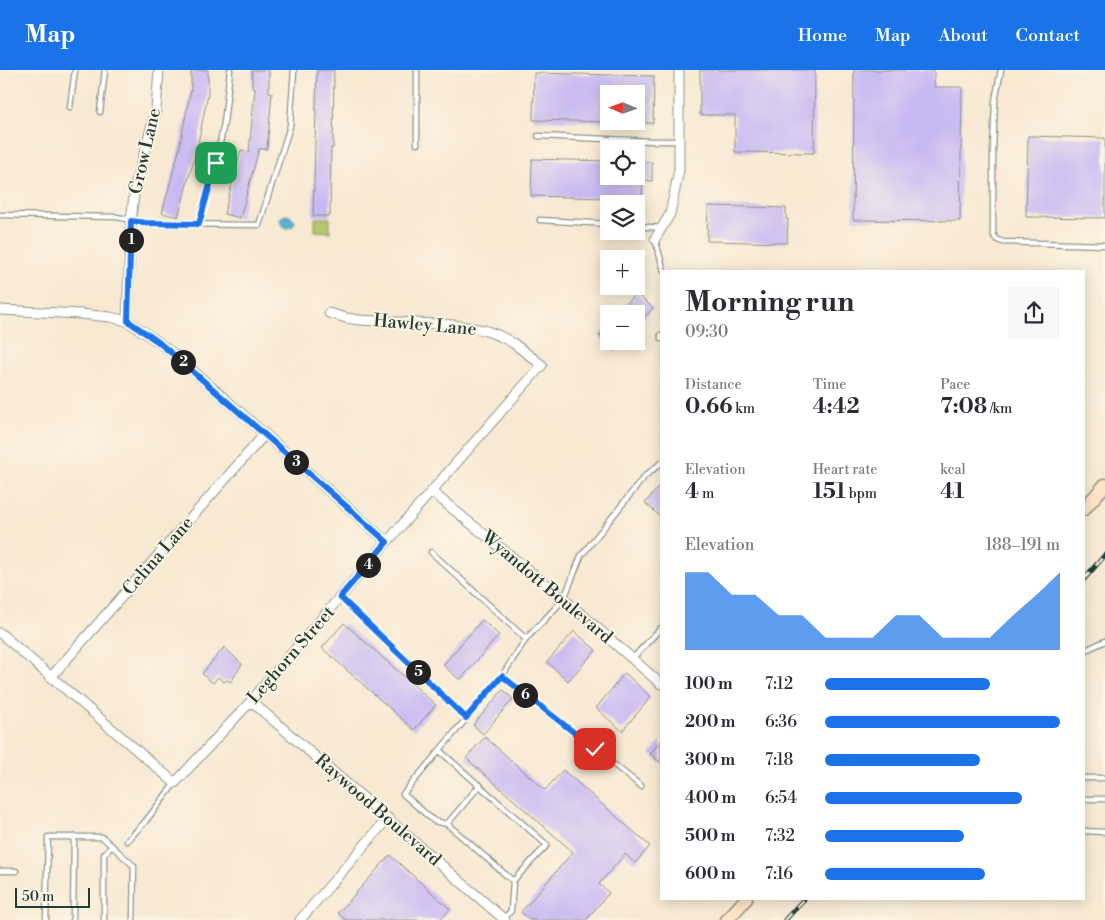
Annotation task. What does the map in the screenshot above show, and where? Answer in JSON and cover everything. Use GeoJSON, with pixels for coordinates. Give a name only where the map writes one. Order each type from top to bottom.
{"type":"FeatureCollection","features":[{"type":"Feature","properties":{"kind":"main road"},"geometry":{"type":"LineString","coordinates":[[1085,508],[1105,485]]}},
{"type":"Feature","properties":{"kind":"main road"},"geometry":{"type":"LineString","coordinates":[[728,920],[745,900]]}},
{"type":"Feature","properties":{"kind":"street","name":"Grow Lane"},"geometry":{"type":"LineString","coordinates":[[128,321],[131,221],[135,186],[156,110],[159,70]]}},
{"type":"Feature","properties":{"kind":"street"},"geometry":{"type":"LineString","coordinates":[[655,239],[670,214],[679,170],[679,70]]}},
{"type":"Feature","properties":{"kind":"street"},"geometry":{"type":"LineString","coordinates":[[0,310],[80,314],[128,321],[157,341],[182,362],[387,542]]}},
{"type":"Feature","properties":{"kind":"street","name":"Hawley Lane"},"geometry":{"type":"LineString","coordinates":[[329,313],[359,320],[454,325],[484,330],[500,336],[542,365]]}},
{"type":"Feature","properties":{"kind":"street","name":"Leghorn Street"},"geometry":{"type":"LineString","coordinates":[[175,783],[251,700],[542,365]]}},
{"type":"Feature","properties":{"kind":"street","name":"Celina Lane"},"geometry":{"type":"LineString","coordinates":[[51,677],[265,434]]}},
{"type":"Feature","properties":{"kind":"street","name":"Wyandott Boulevard"},"geometry":{"type":"LineString","coordinates":[[432,492],[564,599],[660,683]]}},
{"type":"Feature","properties":{"kind":"street"},"geometry":{"type":"LineString","coordinates":[[0,633],[175,783]]}},
{"type":"Feature","properties":{"kind":"street","name":"Raywood Boulevard"},"geometry":{"type":"LineString","coordinates":[[251,700],[504,920]]}},
{"type":"Feature","properties":{"kind":"street"},"geometry":{"type":"LineString","coordinates":[[303,919],[388,818]]}},
{"type":"Feature","properties":{"kind":"lane"},"geometry":{"type":"LineString","coordinates":[[70,107],[75,70]]}},
{"type":"Feature","properties":{"kind":"lane"},"geometry":{"type":"LineString","coordinates":[[100,112],[106,70]]}},
{"type":"Feature","properties":{"kind":"lane"},"geometry":{"type":"LineString","coordinates":[[199,224],[216,163],[224,124],[230,70]]}},
{"type":"Feature","properties":{"kind":"lane"},"geometry":{"type":"LineString","coordinates":[[0,215],[117,217],[146,223],[259,225],[290,126],[294,70]]}},
{"type":"Feature","properties":{"kind":"lane"},"geometry":{"type":"LineString","coordinates":[[417,70],[417,144]]}},
{"type":"Feature","properties":{"kind":"lane"},"geometry":{"type":"LineString","coordinates":[[1001,70],[995,101],[993,150],[993,231],[996,240],[1003,242],[1105,245]]}},
{"type":"Feature","properties":{"kind":"lane"},"geometry":{"type":"LineString","coordinates":[[538,136],[679,141]]}},
{"type":"Feature","properties":{"kind":"lane"},"geometry":{"type":"LineString","coordinates":[[540,220],[600,223]]}},
{"type":"Feature","properties":{"kind":"lane"},"geometry":{"type":"LineString","coordinates":[[645,227],[661,228]]}},
{"type":"Feature","properties":{"kind":"lane"},"geometry":{"type":"LineString","coordinates":[[655,239],[664,270]]}},
{"type":"Feature","properties":{"kind":"lane"},"geometry":{"type":"LineString","coordinates":[[513,881],[447,824],[434,821],[403,794],[502,676],[526,639],[564,599],[581,556],[645,476],[660,463]]}},
{"type":"Feature","properties":{"kind":"lane"},"geometry":{"type":"LineString","coordinates":[[431,552],[526,639]]}},
{"type":"Feature","properties":{"kind":"lane"},"geometry":{"type":"LineString","coordinates":[[340,597],[466,718]]}},
{"type":"Feature","properties":{"kind":"lane"},"geometry":{"type":"LineString","coordinates":[[632,659],[660,629]]}},
{"type":"Feature","properties":{"kind":"lane"},"geometry":{"type":"LineString","coordinates":[[1085,651],[1105,642]]}},
{"type":"Feature","properties":{"kind":"lane"},"geometry":{"type":"LineString","coordinates":[[502,676],[641,786]]}},
{"type":"Feature","properties":{"kind":"lane"},"geometry":{"type":"LineString","coordinates":[[440,751],[547,845],[513,881],[511,911],[504,920]]}},
{"type":"Feature","properties":{"kind":"lane"},"geometry":{"type":"LineString","coordinates":[[1085,778],[1105,778]]}},
{"type":"Feature","properties":{"kind":"lane"},"geometry":{"type":"LineString","coordinates":[[127,841],[145,822],[175,783]]}},
{"type":"Feature","properties":{"kind":"lane"},"geometry":{"type":"LineString","coordinates":[[447,824],[480,785]]}},
{"type":"Feature","properties":{"kind":"lane"},"geometry":{"type":"LineString","coordinates":[[1085,799],[1105,799]]}},
{"type":"Feature","properties":{"kind":"lane"},"geometry":{"type":"LineString","coordinates":[[1085,831],[1105,832]]}},
{"type":"Feature","properties":{"kind":"lane"},"geometry":{"type":"LineString","coordinates":[[46,920],[48,837],[102,838],[134,866],[133,920]]}},
{"type":"Feature","properties":{"kind":"lane"},"geometry":{"type":"LineString","coordinates":[[73,920],[74,837]]}},
{"type":"Feature","properties":{"kind":"lane"},"geometry":{"type":"LineString","coordinates":[[104,920],[104,854],[112,846]]}},
{"type":"Feature","properties":{"kind":"lane"},"geometry":{"type":"LineString","coordinates":[[0,871],[16,871]]}},
{"type":"Feature","properties":{"kind":"green space"},"geometry":{"type":"Polygon","coordinates":[[[315,218],[330,218],[330,232],[315,231],[315,218]]]}},
{"type":"Feature","properties":{"kind":"water"},"geometry":{"type":"Polygon","coordinates":[[[285,215],[290,216],[295,221],[293,226],[287,228],[280,222],[280,218],[285,215]]]}},
{"type":"Feature","properties":{"kind":"building"},"geometry":{"type":"Polygon","coordinates":[[[191,70],[208,70],[208,94],[197,148],[178,217],[162,213],[179,150],[191,89],[191,70]]]}},
{"type":"Feature","properties":{"kind":"building"},"geometry":{"type":"Polygon","coordinates":[[[252,70],[269,70],[269,92],[272,93],[267,149],[259,149],[240,218],[224,214],[241,150],[249,152],[255,88],[252,88],[252,70]]]}},
{"type":"Feature","properties":{"kind":"building"},"geometry":{"type":"Polygon","coordinates":[[[317,70],[334,70],[330,216],[313,216],[317,70]]]}},
{"type":"Feature","properties":{"kind":"building"},"geometry":{"type":"Polygon","coordinates":[[[700,70],[815,70],[814,153],[735,152],[735,115],[700,115],[700,70]]]}},
{"type":"Feature","properties":{"kind":"building"},"geometry":{"type":"Polygon","coordinates":[[[854,70],[934,70],[934,87],[962,87],[960,221],[853,220],[854,70]]]}},
{"type":"Feature","properties":{"kind":"building"},"geometry":{"type":"Polygon","coordinates":[[[534,73],[654,76],[653,123],[645,123],[645,85],[600,85],[600,122],[533,120],[534,73]]]}},
{"type":"Feature","properties":{"kind":"building"},"geometry":{"type":"Polygon","coordinates":[[[1028,136],[1105,138],[1105,218],[1026,217],[1028,136]]]}},
{"type":"Feature","properties":{"kind":"building"},"geometry":{"type":"Polygon","coordinates":[[[532,159],[600,161],[600,185],[643,185],[642,195],[600,195],[600,198],[531,196],[532,159]]]}},
{"type":"Feature","properties":{"kind":"building"},"geometry":{"type":"Polygon","coordinates":[[[645,162],[652,162],[652,181],[645,180],[645,162]]]}},
{"type":"Feature","properties":{"kind":"building"},"geometry":{"type":"Polygon","coordinates":[[[708,206],[786,208],[786,219],[788,219],[787,243],[707,241],[708,206]]]}},
{"type":"Feature","properties":{"kind":"building"},"geometry":{"type":"Polygon","coordinates":[[[634,295],[638,295],[653,308],[645,317],[645,305],[626,305],[634,295]]]}},
{"type":"Feature","properties":{"kind":"building"},"geometry":{"type":"Polygon","coordinates":[[[660,485],[660,516],[645,503],[660,485]]]}},
{"type":"Feature","properties":{"kind":"building"},"geometry":{"type":"Polygon","coordinates":[[[482,620],[499,635],[460,680],[443,665],[482,620]]]}},
{"type":"Feature","properties":{"kind":"building"},"geometry":{"type":"Polygon","coordinates":[[[344,623],[436,705],[414,730],[322,648],[344,623]]]}},
{"type":"Feature","properties":{"kind":"building"},"geometry":{"type":"Polygon","coordinates":[[[574,631],[596,650],[568,681],[547,662],[574,631]]]}},
{"type":"Feature","properties":{"kind":"building"},"geometry":{"type":"Polygon","coordinates":[[[224,647],[242,664],[231,682],[227,680],[224,682],[218,677],[213,683],[202,674],[224,647]]]}},
{"type":"Feature","properties":{"kind":"building"},"geometry":{"type":"Polygon","coordinates":[[[625,673],[651,697],[622,731],[596,708],[625,673]]]}},
{"type":"Feature","properties":{"kind":"building"},"geometry":{"type":"Polygon","coordinates":[[[503,690],[513,699],[483,734],[473,725],[503,690]]]}},
{"type":"Feature","properties":{"kind":"building"},"geometry":{"type":"Polygon","coordinates":[[[485,737],[545,790],[563,770],[650,846],[635,863],[625,854],[599,884],[609,893],[586,920],[530,920],[521,912],[573,852],[466,758],[485,737]]]}},
{"type":"Feature","properties":{"kind":"building"},"geometry":{"type":"Polygon","coordinates":[[[660,742],[660,762],[650,754],[660,742]]]}},
{"type":"Feature","properties":{"kind":"building"},"geometry":{"type":"Polygon","coordinates":[[[390,855],[450,909],[440,920],[346,920],[338,913],[390,855]]]}},
{"type":"Feature","properties":{"kind":"railway"},"geometry":{"type":"LineString","coordinates":[[1085,578],[1105,555]]}},
{"type":"Feature","properties":{"kind":"railway"},"geometry":{"type":"LineString","coordinates":[[785,920],[803,900]]}},
{"type":"Feature","properties":{"kind":"route"},"geometry":{"type":"LineString","coordinates":[[216,163],[199,224],[131,221],[128,321],[157,341],[182,362],[387,542],[340,597],[466,718],[502,676],[595,749]]}}]}
